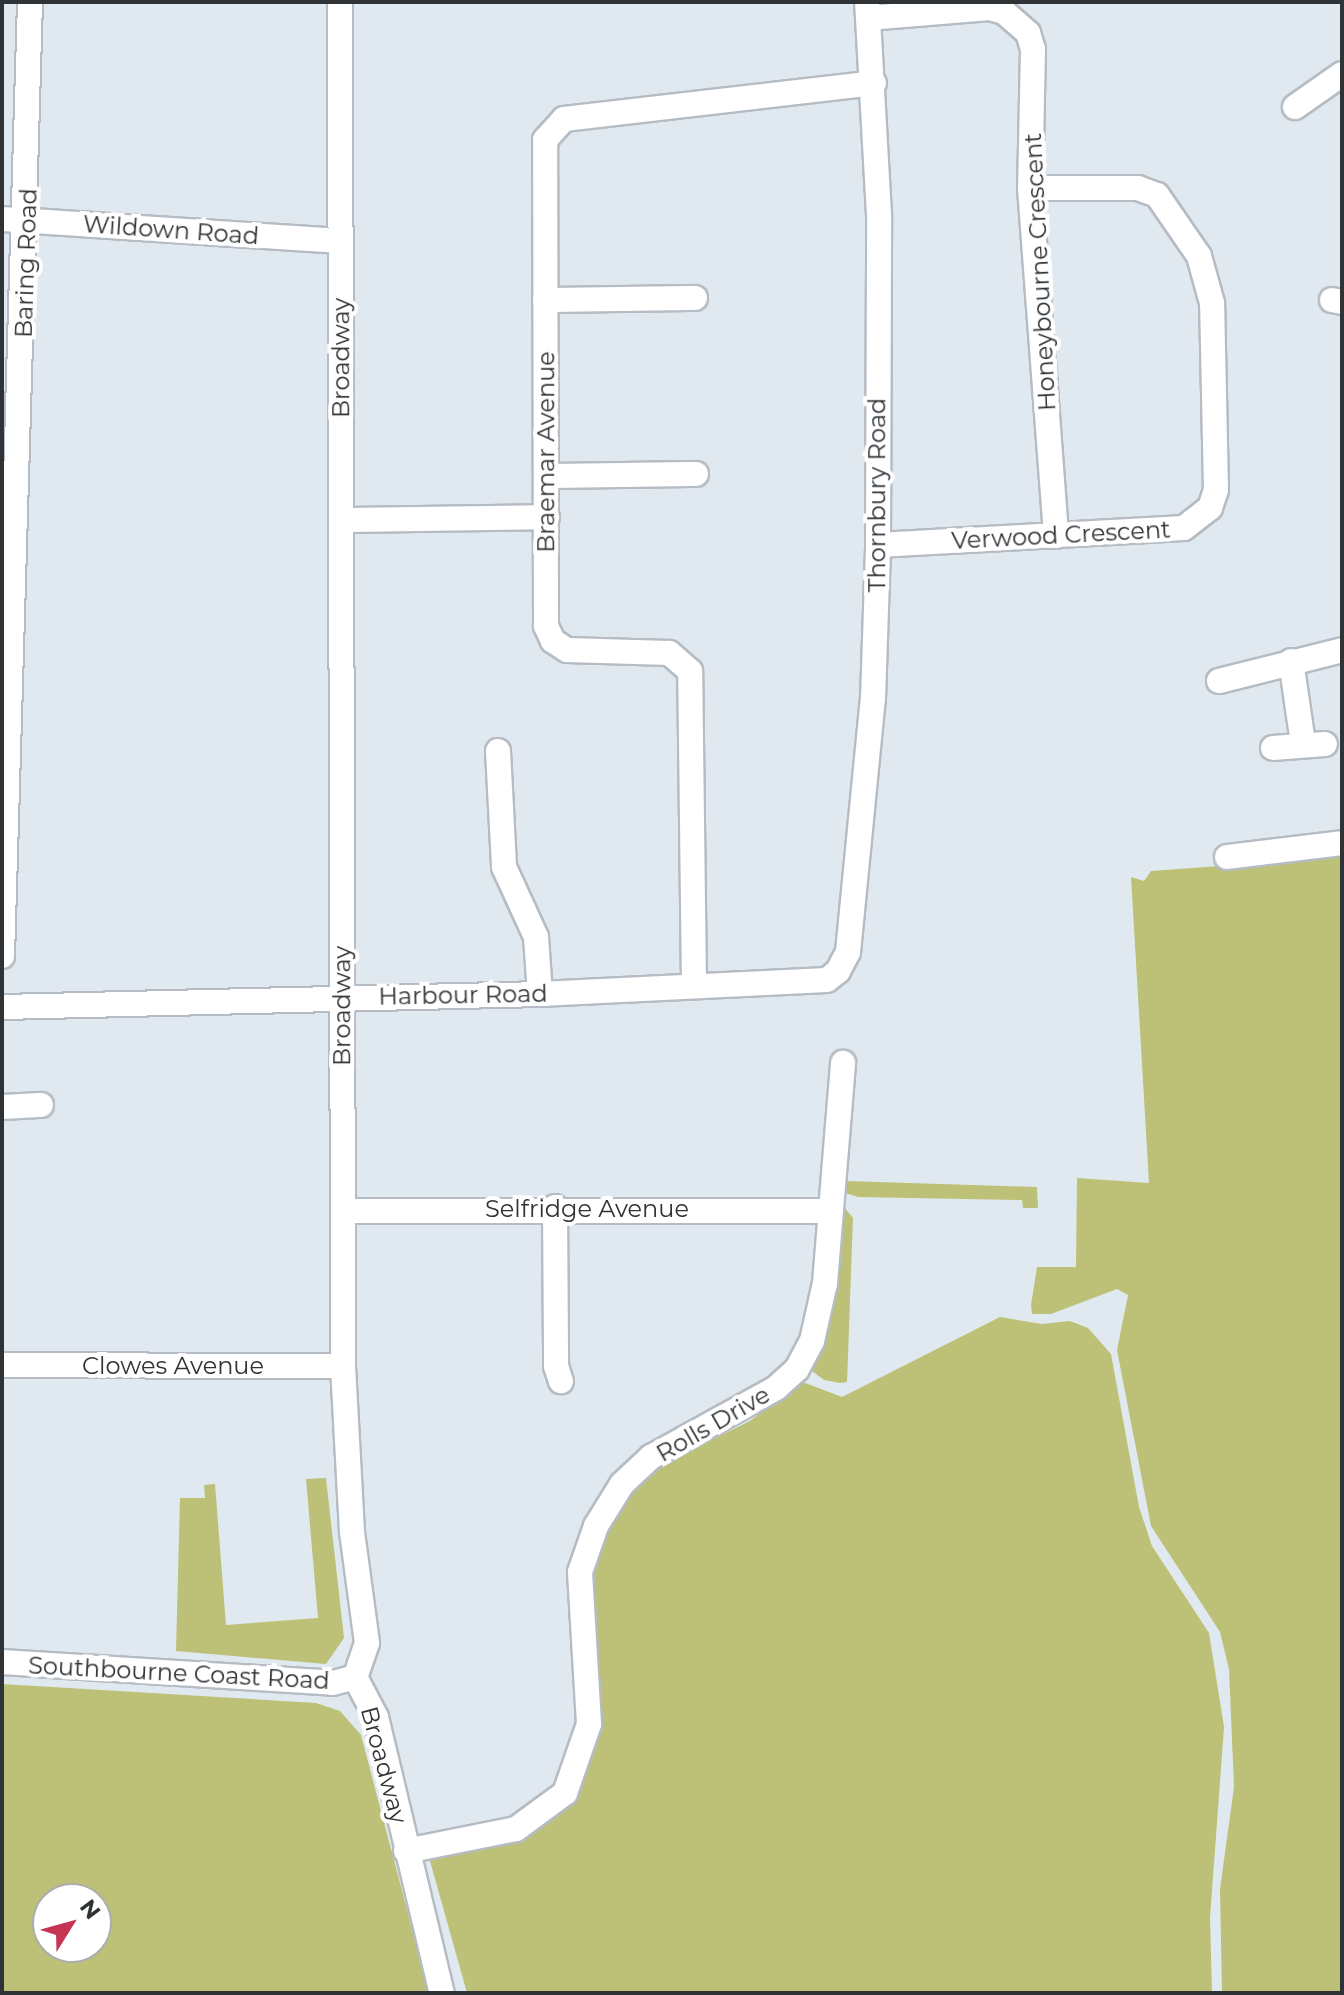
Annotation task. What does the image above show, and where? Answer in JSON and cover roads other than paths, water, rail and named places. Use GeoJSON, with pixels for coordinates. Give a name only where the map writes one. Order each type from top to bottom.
{"type":"FeatureCollection","features":[{"type":"Feature","properties":{"kind":"street","name":"Baring Road"},"geometry":{"type":"LineString","coordinates":[[2,956],[27,221],[30,2]]}},
{"type":"Feature","properties":{"kind":"street","name":"Broadway"},"geometry":{"type":"LineString","coordinates":[[340,2],[343,1366],[352,1532],[367,1643],[355,1677],[376,1717],[442,1993]]}},
{"type":"Feature","properties":{"kind":"street","name":"Honeybourne Crescent"},"geometry":{"type":"LineString","coordinates":[[868,10],[990,8],[1018,21],[1033,49],[1030,188],[1056,536]]}},
{"type":"Feature","properties":{"kind":"street","name":"Thornbury Road"},"geometry":{"type":"LineString","coordinates":[[827,980],[848,952],[873,699],[878,545],[874,83],[868,10]]}},
{"type":"Feature","properties":{"kind":"street"},"geometry":{"type":"LineString","coordinates":[[1295,107],[1342,74]]}},
{"type":"Feature","properties":{"kind":"street","name":"Braemar Avenue"},"geometry":{"type":"LineString","coordinates":[[694,985],[690,671],[669,653],[567,650],[553,641],[546,626],[545,140],[564,119],[874,83]]}},
{"type":"Feature","properties":{"kind":"street","name":"Verwood Crescent"},"geometry":{"type":"LineString","coordinates":[[878,545],[1184,528],[1210,508],[1216,490],[1222,304],[1199,256],[1157,195],[1138,188],[1030,188]]}},
{"type":"Feature","properties":{"kind":"street","name":"Wildown Road"},"geometry":{"type":"LineString","coordinates":[[2,219],[340,241]]}},
{"type":"Feature","properties":{"kind":"street"},"geometry":{"type":"LineString","coordinates":[[545,300],[695,298]]}},
{"type":"Feature","properties":{"kind":"street"},"geometry":{"type":"LineString","coordinates":[[546,476],[696,474]]}},
{"type":"Feature","properties":{"kind":"street"},"geometry":{"type":"LineString","coordinates":[[342,520],[547,517]]}},
{"type":"Feature","properties":{"kind":"street"},"geometry":{"type":"LineString","coordinates":[[1219,681],[1342,650]]}},
{"type":"Feature","properties":{"kind":"street"},"geometry":{"type":"LineString","coordinates":[[1273,748],[1314,744],[1291,661]]}},
{"type":"Feature","properties":{"kind":"street"},"geometry":{"type":"LineString","coordinates":[[498,751],[504,867],[536,937],[540,994]]}},
{"type":"Feature","properties":{"kind":"street"},"geometry":{"type":"LineString","coordinates":[[1227,857],[1342,843]]}},
{"type":"Feature","properties":{"kind":"street","name":"Harbour Road"},"geometry":{"type":"LineString","coordinates":[[2,1007],[540,994],[827,980]]}},
{"type":"Feature","properties":{"kind":"street","name":"Rolls Drive"},"geometry":{"type":"LineString","coordinates":[[406,1851],[516,1829],[565,1793],[589,1724],[580,1572],[596,1526],[622,1484],[651,1457],[757,1402],[797,1369],[820,1314],[843,1063]]}},
{"type":"Feature","properties":{"kind":"street"},"geometry":{"type":"LineString","coordinates":[[2,1107],[41,1105]]}},
{"type":"Feature","properties":{"kind":"street"},"geometry":{"type":"LineString","coordinates":[[555,1207],[556,1366],[561,1381]]}},
{"type":"Feature","properties":{"kind":"street","name":"Selfridge Avenue"},"geometry":{"type":"LineString","coordinates":[[343,1211],[555,1207],[831,1211]]}},
{"type":"Feature","properties":{"kind":"street","name":"Clowes Avenue"},"geometry":{"type":"LineString","coordinates":[[2,1365],[343,1366]]}},
{"type":"Feature","properties":{"kind":"street","name":"Southbourne Coast Road"},"geometry":{"type":"LineString","coordinates":[[2,1662],[333,1683],[355,1677]]}}]}
